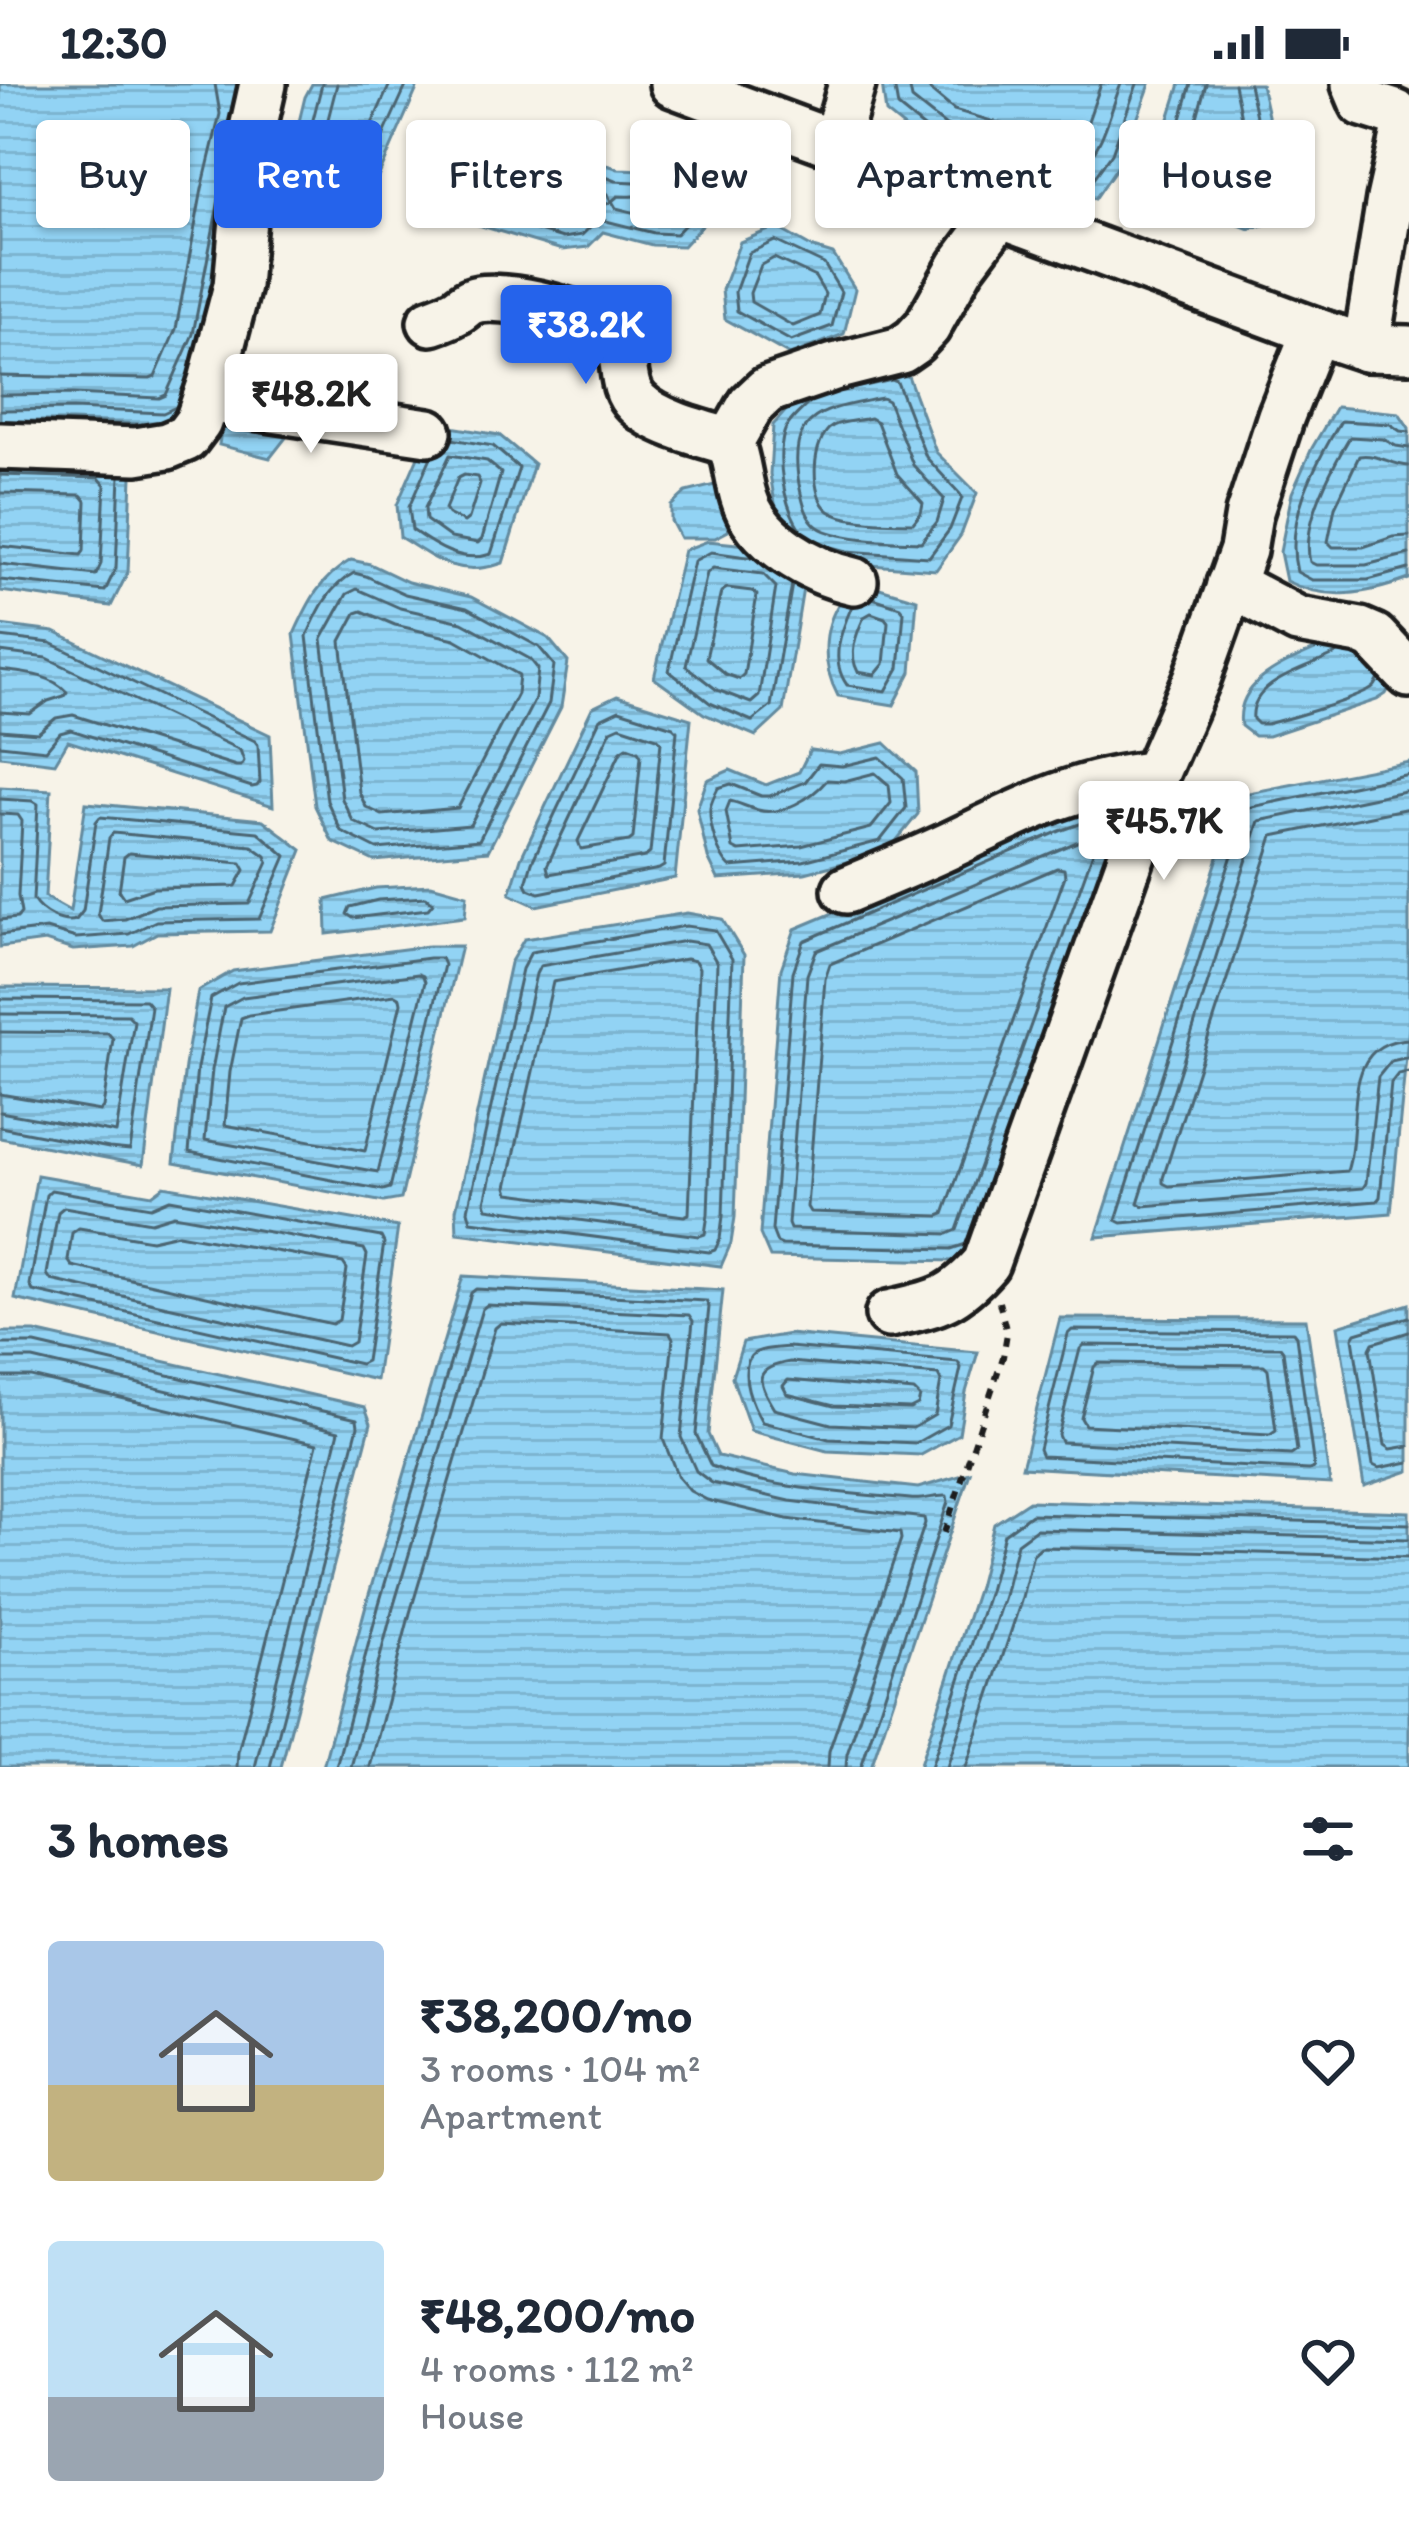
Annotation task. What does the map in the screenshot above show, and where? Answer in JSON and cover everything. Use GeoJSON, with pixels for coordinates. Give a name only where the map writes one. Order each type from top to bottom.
{"type":"FeatureCollection","features":[{"type":"Feature","properties":{"kind":"street"},"geometry":{"type":"LineString","coordinates":[[0,446],[136,451],[167,446],[186,437],[198,422],[237,286],[250,142],[263,84]]}},
{"type":"Feature","properties":{"kind":"street"},"geometry":{"type":"LineString","coordinates":[[673,84],[815,137]]}},
{"type":"Feature","properties":{"kind":"street"},"geometry":{"type":"LineString","coordinates":[[842,120],[852,84]]}},
{"type":"Feature","properties":{"kind":"street"},"geometry":{"type":"LineString","coordinates":[[1038,228],[1315,331],[1388,348],[1390,199],[1405,132],[1395,112],[1364,103],[1354,84]]}},
{"type":"Feature","properties":{"kind":"street"},"geometry":{"type":"LineString","coordinates":[[730,442],[751,405],[767,390],[901,350],[914,340],[990,228]]}},
{"type":"Feature","properties":{"kind":"street"},"geometry":{"type":"LineString","coordinates":[[431,322],[450,316],[472,300],[485,299],[512,300],[583,316],[615,336],[635,403],[664,420],[730,442]]}},
{"type":"Feature","properties":{"kind":"street"},"geometry":{"type":"LineString","coordinates":[[890,1314],[950,1297],[986,1263],[1144,821],[1154,775],[1197,679],[1243,550],[1249,514],[1280,416],[1315,331]]}},
{"type":"Feature","properties":{"kind":"street"},"geometry":{"type":"LineString","coordinates":[[206,400],[428,432]]}},
{"type":"Feature","properties":{"kind":"street"},"geometry":{"type":"LineString","coordinates":[[730,442],[752,518],[809,566],[854,581]]}},
{"type":"Feature","properties":{"kind":"street"},"geometry":{"type":"LineString","coordinates":[[1230,584],[1298,620],[1374,638],[1409,674]]}},
{"type":"Feature","properties":{"kind":"street"},"geometry":{"type":"LineString","coordinates":[[846,890],[1020,810],[1118,778],[1154,775]]}},
{"type":"Feature","properties":{"kind":"path"},"geometry":{"type":"LineString","coordinates":[[944,1533],[1007,1333],[986,1263]]}},
{"type":"Feature","properties":{"kind":"water"},"geometry":{"type":"Polygon","coordinates":[[[0,84],[259,84],[251,120],[214,120],[214,228],[228,228],[188,415],[167,425],[0,421],[0,84]]]}},
{"type":"Feature","properties":{"kind":"water"},"geometry":{"type":"Polygon","coordinates":[[[312,84],[419,84],[382,168],[382,120],[299,120],[312,84]]]}},
{"type":"Feature","properties":{"kind":"water"},"geometry":{"type":"Polygon","coordinates":[[[882,84],[1150,84],[1137,120],[1119,120],[1119,164],[1095,199],[1095,120],[895,120],[886,113],[882,84]]]}},
{"type":"Feature","properties":{"kind":"water"},"geometry":{"type":"Polygon","coordinates":[[[1180,84],[1261,84],[1269,120],[1169,120],[1180,84]]]}},
{"type":"Feature","properties":{"kind":"water"},"geometry":{"type":"Polygon","coordinates":[[[606,164],[630,169],[630,228],[700,228],[683,246],[652,245],[603,232],[588,247],[562,250],[488,228],[606,228],[606,164]]]}},
{"type":"Feature","properties":{"kind":"water"},"geometry":{"type":"Polygon","coordinates":[[[778,228],[833,254],[855,289],[844,334],[790,355],[725,319],[722,290],[740,242],[778,228]]]}},
{"type":"Feature","properties":{"kind":"water"},"geometry":{"type":"Polygon","coordinates":[[[904,365],[936,452],[977,493],[961,535],[936,570],[844,563],[799,550],[777,515],[770,474],[773,425],[808,386],[904,365]]]}},
{"type":"Feature","properties":{"kind":"water"},"geometry":{"type":"Polygon","coordinates":[[[248,372],[290,383],[288,435],[270,458],[219,445],[225,403],[248,372]]]}},
{"type":"Feature","properties":{"kind":"water"},"geometry":{"type":"Polygon","coordinates":[[[1336,407],[1399,413],[1409,428],[1409,579],[1348,594],[1317,592],[1286,581],[1280,552],[1292,493],[1336,407]]]}},
{"type":"Feature","properties":{"kind":"water"},"geometry":{"type":"Polygon","coordinates":[[[445,426],[499,435],[534,464],[503,563],[473,568],[448,564],[400,537],[397,505],[427,436],[445,426]]]}},
{"type":"Feature","properties":{"kind":"water"},"geometry":{"type":"Polygon","coordinates":[[[0,449],[133,453],[128,572],[111,606],[0,591],[0,449]]]}},
{"type":"Feature","properties":{"kind":"water"},"geometry":{"type":"Polygon","coordinates":[[[727,482],[728,531],[715,538],[680,538],[671,521],[671,506],[686,492],[727,482]]]}},
{"type":"Feature","properties":{"kind":"water"},"geometry":{"type":"Polygon","coordinates":[[[708,541],[776,548],[805,576],[783,711],[756,736],[704,714],[654,678],[684,550],[708,541]]]}},
{"type":"Feature","properties":{"kind":"water"},"geometry":{"type":"Polygon","coordinates":[[[351,560],[408,582],[471,597],[548,638],[568,662],[561,707],[488,851],[374,861],[332,841],[315,806],[294,634],[316,591],[351,560]]]}},
{"type":"Feature","properties":{"kind":"water"},"geometry":{"type":"Polygon","coordinates":[[[866,584],[917,599],[911,672],[894,705],[838,696],[829,672],[827,635],[834,611],[843,597],[866,584]]]}},
{"type":"Feature","properties":{"kind":"water"},"geometry":{"type":"Polygon","coordinates":[[[0,625],[54,632],[270,735],[273,806],[68,741],[55,763],[0,756],[0,625]]]}},
{"type":"Feature","properties":{"kind":"water"},"geometry":{"type":"Polygon","coordinates":[[[1342,637],[1393,681],[1386,694],[1268,736],[1254,736],[1241,726],[1248,693],[1260,680],[1342,637]]]}},
{"type":"Feature","properties":{"kind":"water"},"geometry":{"type":"Polygon","coordinates":[[[617,696],[691,719],[675,878],[536,906],[510,894],[521,858],[592,708],[617,696]]]}},
{"type":"Feature","properties":{"kind":"water"},"geometry":{"type":"Polygon","coordinates":[[[885,743],[916,772],[918,814],[888,851],[805,873],[718,879],[697,809],[707,780],[730,770],[766,785],[799,772],[810,750],[840,754],[885,743]]]}},
{"type":"Feature","properties":{"kind":"water"},"geometry":{"type":"Polygon","coordinates":[[[1409,762],[1409,1026],[1391,1213],[1096,1237],[1238,795],[1409,762]]]}},
{"type":"Feature","properties":{"kind":"water"},"geometry":{"type":"Polygon","coordinates":[[[0,787],[51,790],[45,897],[70,911],[86,803],[263,820],[302,850],[270,931],[157,933],[133,946],[73,950],[45,941],[0,947],[0,787]]]}},
{"type":"Feature","properties":{"kind":"water"},"geometry":{"type":"Polygon","coordinates":[[[1104,802],[1126,808],[978,1252],[954,1261],[770,1257],[760,1234],[781,969],[795,929],[1104,802]]]}},
{"type":"Feature","properties":{"kind":"water"},"geometry":{"type":"Polygon","coordinates":[[[431,885],[467,895],[465,917],[327,934],[326,900],[376,888],[431,885]]]}},
{"type":"Feature","properties":{"kind":"water"},"geometry":{"type":"Polygon","coordinates":[[[687,913],[722,919],[744,955],[735,1217],[721,1266],[457,1233],[456,1210],[510,963],[524,939],[687,913]]]}},
{"type":"Feature","properties":{"kind":"water"},"geometry":{"type":"Polygon","coordinates":[[[461,946],[401,1199],[384,1202],[174,1163],[198,991],[233,971],[461,946]]]}},
{"type":"Feature","properties":{"kind":"water"},"geometry":{"type":"Polygon","coordinates":[[[0,987],[166,988],[143,1165],[0,1138],[0,987]]]}},
{"type":"Feature","properties":{"kind":"water"},"geometry":{"type":"Polygon","coordinates":[[[37,1175],[152,1195],[164,1186],[398,1227],[376,1380],[15,1299],[37,1175]]]}},
{"type":"Feature","properties":{"kind":"water"},"geometry":{"type":"Polygon","coordinates":[[[463,1276],[723,1290],[708,1434],[718,1456],[795,1474],[918,1488],[970,1473],[871,1767],[323,1767],[463,1276]]]}},
{"type":"Feature","properties":{"kind":"water"},"geometry":{"type":"Polygon","coordinates":[[[1409,1304],[1409,1471],[1364,1486],[1338,1326],[1409,1304]]]}},
{"type":"Feature","properties":{"kind":"water"},"geometry":{"type":"Polygon","coordinates":[[[1060,1318],[1306,1319],[1330,1484],[1022,1467],[1060,1318]]]}},
{"type":"Feature","properties":{"kind":"water"},"geometry":{"type":"Polygon","coordinates":[[[0,1332],[35,1332],[365,1407],[371,1423],[281,1767],[0,1767],[0,1332]]]}},
{"type":"Feature","properties":{"kind":"water"},"geometry":{"type":"Polygon","coordinates":[[[789,1334],[978,1352],[959,1434],[921,1455],[827,1451],[751,1431],[732,1377],[743,1342],[789,1334]]]}},
{"type":"Feature","properties":{"kind":"water"},"geometry":{"type":"Polygon","coordinates":[[[1029,1501],[1409,1512],[1409,1767],[919,1767],[994,1524],[1029,1501]]]}}]}
